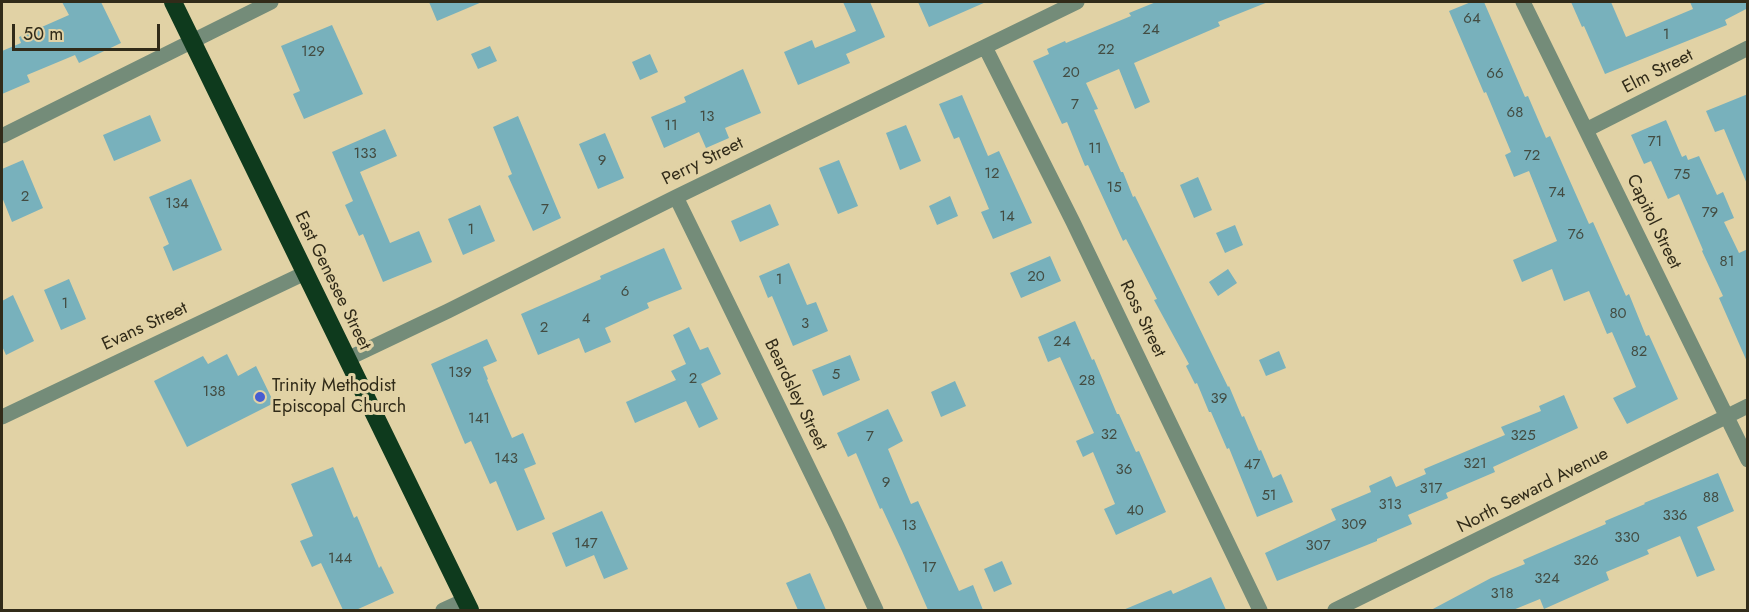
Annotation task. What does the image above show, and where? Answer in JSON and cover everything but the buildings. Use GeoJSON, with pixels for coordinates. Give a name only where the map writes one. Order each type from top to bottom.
{"type":"FeatureCollection","features":[{"type":"Feature","properties":{"kind":"highway","name":"East Genesee Street"},"geometry":{"type":"LineString","coordinates":[[173,2],[468,605]]}},
{"type":"Feature","properties":{"kind":"street"},"geometry":{"type":"LineString","coordinates":[[2,135],[271,2]]}},
{"type":"Feature","properties":{"kind":"street","name":"Perry Street"},"geometry":{"type":"LineString","coordinates":[[347,359],[1077,2]]}},
{"type":"Feature","properties":{"kind":"street","name":"Capitol Street"},"geometry":{"type":"LineString","coordinates":[[1523,2],[1748,460]]}},
{"type":"Feature","properties":{"kind":"street","name":"Ross Street"},"geometry":{"type":"LineString","coordinates":[[985,47],[1073,222],[1260,610]]}},
{"type":"Feature","properties":{"kind":"street","name":"Elm Street"},"geometry":{"type":"LineString","coordinates":[[1586,130],[1748,48]]}},
{"type":"Feature","properties":{"kind":"street","name":"Beardsley Street"},"geometry":{"type":"LineString","coordinates":[[676,197],[876,610]]}},
{"type":"Feature","properties":{"kind":"street","name":"Evans Street"},"geometry":{"type":"LineString","coordinates":[[2,417],[304,273]]}},
{"type":"Feature","properties":{"kind":"street","name":"North Seward Avenue"},"geometry":{"type":"LineString","coordinates":[[1335,610],[1748,406]]}},
{"type":"Feature","properties":{"kind":"street"},"geometry":{"type":"LineString","coordinates":[[443,610],[468,605]]}},
{"type":"Feature","properties":{"kind":"place","name":"Trinity Methodist Episcopal Church"},"geometry":{"type":"Point","coordinates":[260,397]}}]}
